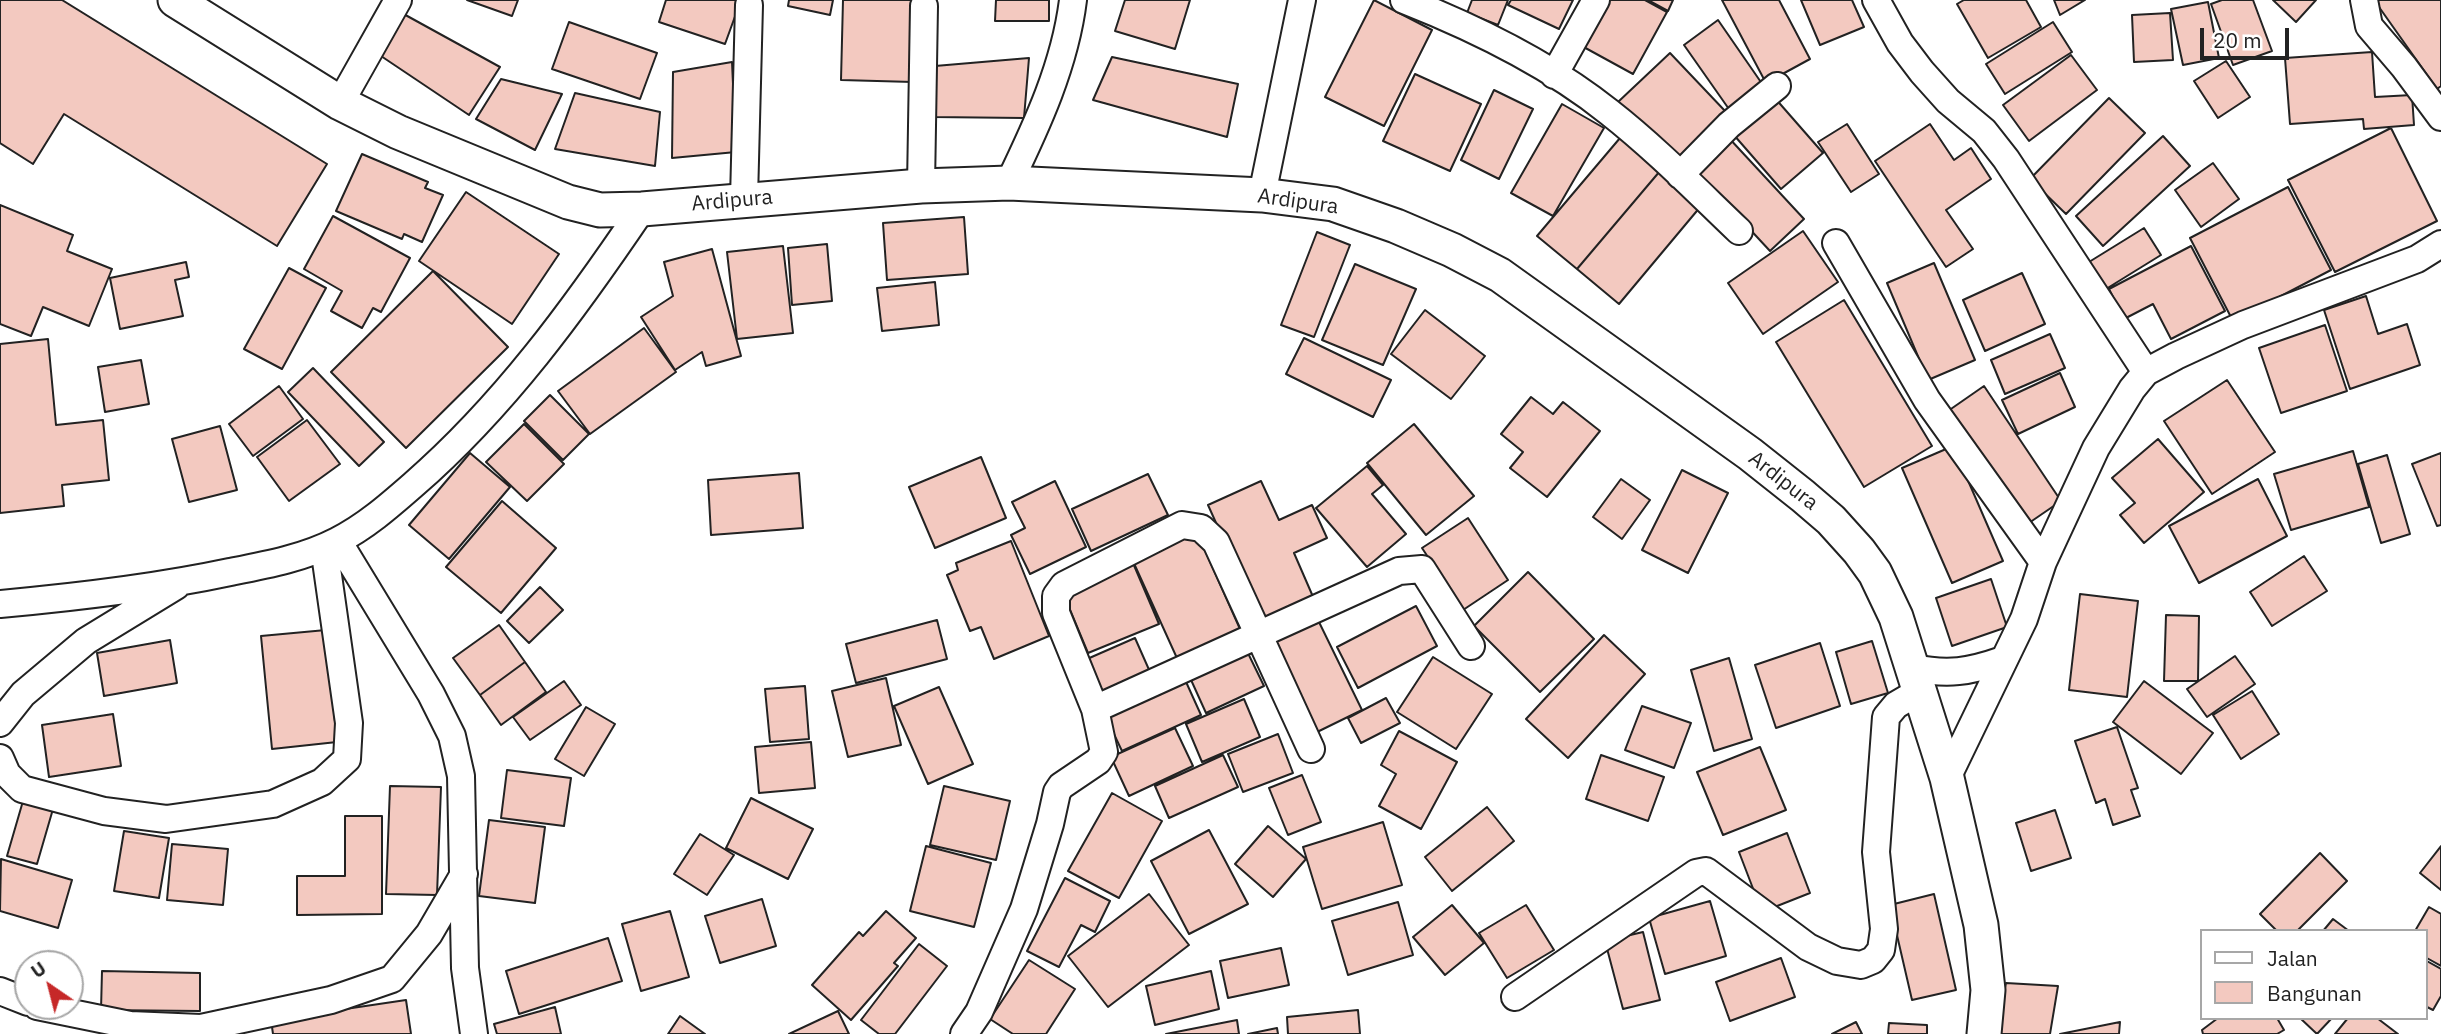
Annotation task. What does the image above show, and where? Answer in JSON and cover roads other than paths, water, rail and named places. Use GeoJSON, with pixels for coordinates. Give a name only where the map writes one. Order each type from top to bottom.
{"type":"FeatureCollection","features":[{"type":"Feature","properties":{"kind":"street","name":"Ardipura"},"geometry":{"type":"LineString","coordinates":[[175,0],[340,103],[398,132],[568,202],[600,210],[642,209],[921,186],[1009,183],[1262,195],[1333,204],[1396,226],[1500,275],[1760,462],[1831,520],[1875,573],[1896,617],[1947,778],[1981,925],[1988,990],[1984,1034]]}},
{"type":"Feature","properties":{"kind":"street"},"geometry":{"type":"LineString","coordinates":[[340,103],[398,0]]}},
{"type":"Feature","properties":{"kind":"street"},"geometry":{"type":"LineString","coordinates":[[1009,183],[1041,116],[1070,23],[1073,0]]}},
{"type":"Feature","properties":{"kind":"street"},"geometry":{"type":"LineString","coordinates":[[1262,195],[1302,0]]}},
{"type":"Feature","properties":{"kind":"street"},"geometry":{"type":"LineString","coordinates":[[1404,0],[1484,34],[1609,111],[1740,230]]}},
{"type":"Feature","properties":{"kind":"street"},"geometry":{"type":"LineString","coordinates":[[1554,75],[1596,0]]}},
{"type":"Feature","properties":{"kind":"street"},"geometry":{"type":"LineString","coordinates":[[1876,0],[1900,43],[1923,72],[1948,101],[1984,131],[2006,159],[2146,372]]}},
{"type":"Feature","properties":{"kind":"street"},"geometry":{"type":"LineString","coordinates":[[2364,0],[2369,26],[2441,117]]}},
{"type":"Feature","properties":{"kind":"street"},"geometry":{"type":"LineString","coordinates":[[744,199],[749,5]]}},
{"type":"Feature","properties":{"kind":"street"},"geometry":{"type":"LineString","coordinates":[[921,186],[924,6]]}},
{"type":"Feature","properties":{"kind":"street"},"geometry":{"type":"LineString","coordinates":[[1680,175],[1729,125],[1777,86]]}},
{"type":"Feature","properties":{"kind":"street"},"geometry":{"type":"LineString","coordinates":[[0,604],[184,582],[264,566],[308,554],[331,544],[379,514],[442,460],[497,401],[575,307],[642,209]]}},
{"type":"Feature","properties":{"kind":"street"},"geometry":{"type":"LineString","coordinates":[[1836,243],[1927,400],[2043,562]]}},
{"type":"Feature","properties":{"kind":"street"},"geometry":{"type":"LineString","coordinates":[[1947,778],[2024,620],[2043,562],[2096,448],[2146,372],[2176,355],[2243,325],[2417,259],[2441,244]]}},
{"type":"Feature","properties":{"kind":"street"},"geometry":{"type":"LineString","coordinates":[[964,1034],[979,1012],[1024,909],[1057,792],[1061,786],[1102,757],[1104,752],[1095,709],[1056,613],[1056,596],[1064,585],[1182,525],[1200,528],[1216,542],[1311,749]]}},
{"type":"Feature","properties":{"kind":"street"},"geometry":{"type":"LineString","coordinates":[[0,758],[7,774],[22,789],[104,811],[166,819],[273,804],[322,782],[346,759],[349,723],[331,544]]}},
{"type":"Feature","properties":{"kind":"street"},"geometry":{"type":"LineString","coordinates":[[331,544],[431,694],[452,736],[461,776],[465,968],[474,1034]]}},
{"type":"Feature","properties":{"kind":"street"},"geometry":{"type":"LineString","coordinates":[[1095,709],[1399,571],[1422,569],[1471,646]]}},
{"type":"Feature","properties":{"kind":"street"},"geometry":{"type":"LineString","coordinates":[[0,723],[23,694],[86,641],[184,582]]}},
{"type":"Feature","properties":{"kind":"street"},"geometry":{"type":"LineString","coordinates":[[1515,998],[1696,873],[1706,871],[1808,947],[1837,961],[1861,965],[1873,960],[1881,950],[1884,929],[1876,852],[1886,717],[1917,679],[1939,673],[1971,671],[2003,660]]}},
{"type":"Feature","properties":{"kind":"street"},"geometry":{"type":"LineString","coordinates":[[84,1016],[130,1025],[201,1028],[331,1000],[392,979],[429,934],[465,872]]}}]}
